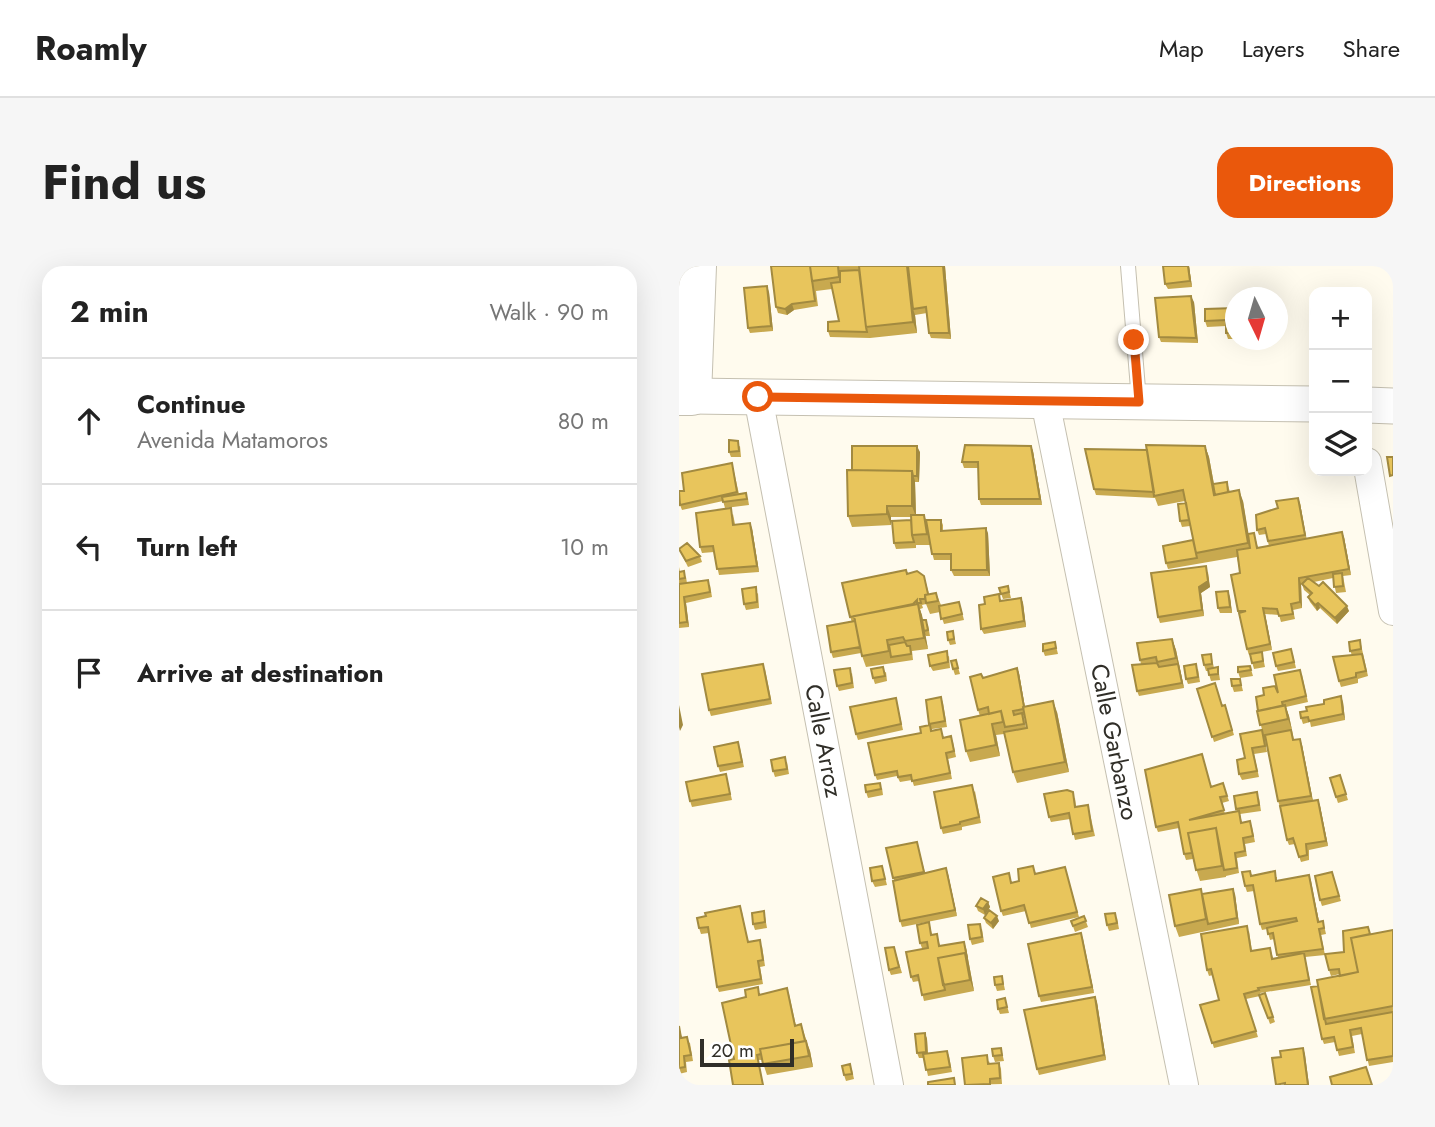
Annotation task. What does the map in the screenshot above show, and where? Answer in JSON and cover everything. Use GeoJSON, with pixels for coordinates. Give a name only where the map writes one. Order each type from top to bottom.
{"type":"FeatureCollection","features":[{"type":"Feature","properties":{"kind":"main road"},"geometry":{"type":"LineString","coordinates":[[686,396],[697,266]]}},
{"type":"Feature","properties":{"kind":"street"},"geometry":{"type":"LineString","coordinates":[[686,396],[1309,404]]}},
{"type":"Feature","properties":{"kind":"street","name":"Calle Arroz"},"geometry":{"type":"LineString","coordinates":[[758,397],[889,1085]]}},
{"type":"Feature","properties":{"kind":"street","name":"Calle Garbanzo"},"geometry":{"type":"LineString","coordinates":[[1045,401],[1184,1085]]}},
{"type":"Feature","properties":{"kind":"street"},"geometry":{"type":"LineString","coordinates":[[1372,405],[1393,406]]}},
{"type":"Feature","properties":{"kind":"street"},"geometry":{"type":"LineString","coordinates":[[1369,476],[1393,611]]}},
{"type":"Feature","properties":{"kind":"lane"},"geometry":{"type":"LineString","coordinates":[[1128,266],[1139,402]]}},
{"type":"Feature","properties":{"kind":"building"},"geometry":{"type":"Polygon","coordinates":[[[771,266],[810,266],[815,301],[792,304],[785,309],[776,307],[771,266]]]}},
{"type":"Feature","properties":{"kind":"building"},"geometry":{"type":"Polygon","coordinates":[[[810,266],[838,266],[839,277],[812,281],[810,266]]]}},
{"type":"Feature","properties":{"kind":"building"},"geometry":{"type":"Polygon","coordinates":[[[859,266],[907,266],[913,322],[866,327],[859,266]]]}},
{"type":"Feature","properties":{"kind":"building"},"geometry":{"type":"Polygon","coordinates":[[[908,266],[943,266],[949,333],[929,333],[926,307],[913,309],[908,266]]]}},
{"type":"Feature","properties":{"kind":"building"},"geometry":{"type":"Polygon","coordinates":[[[1163,266],[1188,266],[1190,281],[1165,284],[1163,266]]]}},
{"type":"Feature","properties":{"kind":"building"},"geometry":{"type":"Polygon","coordinates":[[[859,270],[867,332],[828,331],[828,322],[839,321],[831,283],[840,282],[840,271],[859,270]]]}},
{"type":"Feature","properties":{"kind":"building"},"geometry":{"type":"Polygon","coordinates":[[[767,286],[771,326],[748,328],[744,288],[767,286]]]}},
{"type":"Feature","properties":{"kind":"building"},"geometry":{"type":"Polygon","coordinates":[[[1191,296],[1196,338],[1159,337],[1155,298],[1191,296]]]}},
{"type":"Feature","properties":{"kind":"building"},"geometry":{"type":"Polygon","coordinates":[[[1225,308],[1225,320],[1205,321],[1205,309],[1225,308]]]}},
{"type":"Feature","properties":{"kind":"building"},"geometry":{"type":"Polygon","coordinates":[[[729,440],[738,441],[739,451],[729,452],[729,440]]]}},
{"type":"Feature","properties":{"kind":"building"},"geometry":{"type":"Polygon","coordinates":[[[965,445],[1031,446],[1040,499],[979,499],[978,462],[962,462],[965,445]]]}},
{"type":"Feature","properties":{"kind":"building"},"geometry":{"type":"Polygon","coordinates":[[[1146,445],[1205,446],[1214,495],[1239,490],[1248,543],[1196,553],[1183,490],[1154,496],[1146,445]]]}},
{"type":"Feature","properties":{"kind":"building"},"geometry":{"type":"Polygon","coordinates":[[[852,446],[917,446],[917,476],[913,476],[912,471],[852,470],[852,446]]]}},
{"type":"Feature","properties":{"kind":"building"},"geometry":{"type":"Polygon","coordinates":[[[1085,449],[1147,450],[1154,492],[1094,489],[1085,449]]]}},
{"type":"Feature","properties":{"kind":"building"},"geometry":{"type":"Polygon","coordinates":[[[1387,457],[1393,457],[1393,475],[1390,476],[1387,457]]]}},
{"type":"Feature","properties":{"kind":"building"},"geometry":{"type":"Polygon","coordinates":[[[732,463],[737,492],[680,505],[679,491],[684,491],[682,473],[732,463]]]}},
{"type":"Feature","properties":{"kind":"building"},"geometry":{"type":"Polygon","coordinates":[[[847,470],[912,471],[912,506],[887,506],[887,514],[848,516],[847,470]]]}},
{"type":"Feature","properties":{"kind":"building"},"geometry":{"type":"Polygon","coordinates":[[[1227,482],[1228,492],[1215,495],[1213,484],[1227,482]]]}},
{"type":"Feature","properties":{"kind":"building"},"geometry":{"type":"Polygon","coordinates":[[[746,493],[747,499],[723,502],[722,497],[746,493]]]}},
{"type":"Feature","properties":{"kind":"building"},"geometry":{"type":"Polygon","coordinates":[[[1298,498],[1305,535],[1268,541],[1265,528],[1257,530],[1256,515],[1278,508],[1276,501],[1298,498]]]}},
{"type":"Feature","properties":{"kind":"building"},"geometry":{"type":"Polygon","coordinates":[[[1186,503],[1189,520],[1180,521],[1178,504],[1186,503]]]}},
{"type":"Feature","properties":{"kind":"building"},"geometry":{"type":"Polygon","coordinates":[[[731,508],[733,525],[750,523],[757,566],[717,569],[713,546],[700,547],[696,513],[731,508]]]}},
{"type":"Feature","properties":{"kind":"building"},"geometry":{"type":"Polygon","coordinates":[[[911,515],[924,515],[927,534],[912,535],[911,515]]]}},
{"type":"Feature","properties":{"kind":"building"},"geometry":{"type":"Polygon","coordinates":[[[911,520],[914,542],[894,543],[892,521],[911,520]]]}},
{"type":"Feature","properties":{"kind":"building"},"geometry":{"type":"Polygon","coordinates":[[[926,520],[941,520],[941,531],[986,528],[987,570],[951,570],[951,554],[932,554],[926,520]]]}},
{"type":"Feature","properties":{"kind":"building"},"geometry":{"type":"Polygon","coordinates":[[[1342,532],[1349,569],[1299,578],[1300,602],[1291,604],[1293,614],[1279,616],[1277,609],[1263,608],[1270,644],[1247,649],[1239,613],[1246,611],[1238,611],[1231,575],[1240,573],[1237,550],[1250,548],[1248,534],[1254,533],[1257,548],[1342,532]]]}},
{"type":"Feature","properties":{"kind":"building"},"geometry":{"type":"Polygon","coordinates":[[[1193,540],[1197,558],[1166,563],[1163,546],[1193,540]]]}},
{"type":"Feature","properties":{"kind":"building"},"geometry":{"type":"Polygon","coordinates":[[[687,543],[700,556],[686,561],[679,549],[687,543]]]}},
{"type":"Feature","properties":{"kind":"building"},"geometry":{"type":"Polygon","coordinates":[[[1206,566],[1208,581],[1199,587],[1202,610],[1158,617],[1151,573],[1206,566]]]}},
{"type":"Feature","properties":{"kind":"building"},"geometry":{"type":"Polygon","coordinates":[[[906,570],[907,574],[917,571],[924,576],[928,594],[925,599],[920,599],[921,603],[917,603],[917,600],[913,604],[850,617],[842,583],[906,570]]]}},
{"type":"Feature","properties":{"kind":"building"},"geometry":{"type":"Polygon","coordinates":[[[684,571],[685,578],[679,579],[679,572],[684,571]]]}},
{"type":"Feature","properties":{"kind":"building"},"geometry":{"type":"Polygon","coordinates":[[[1342,573],[1343,586],[1334,587],[1333,574],[1342,573]]]}},
{"type":"Feature","properties":{"kind":"building"},"geometry":{"type":"Polygon","coordinates":[[[1308,578],[1319,586],[1323,582],[1347,606],[1335,618],[1308,597],[1312,593],[1302,584],[1308,578]]]}},
{"type":"Feature","properties":{"kind":"building"},"geometry":{"type":"Polygon","coordinates":[[[708,580],[710,592],[684,597],[687,622],[679,623],[679,584],[708,580]]]}},
{"type":"Feature","properties":{"kind":"building"},"geometry":{"type":"Polygon","coordinates":[[[1008,586],[1009,592],[1001,594],[999,588],[1008,586]]]}},
{"type":"Feature","properties":{"kind":"building"},"geometry":{"type":"Polygon","coordinates":[[[756,587],[757,602],[744,604],[742,589],[756,587]]]}},
{"type":"Feature","properties":{"kind":"building"},"geometry":{"type":"Polygon","coordinates":[[[1228,591],[1230,607],[1218,608],[1216,592],[1228,591]]]}},
{"type":"Feature","properties":{"kind":"building"},"geometry":{"type":"Polygon","coordinates":[[[936,593],[938,601],[926,603],[925,595],[936,593]]]}},
{"type":"Feature","properties":{"kind":"building"},"geometry":{"type":"Polygon","coordinates":[[[999,594],[1000,601],[1021,598],[1024,621],[981,629],[979,605],[985,604],[984,597],[999,594]]]}},
{"type":"Feature","properties":{"kind":"building"},"geometry":{"type":"Polygon","coordinates":[[[959,602],[962,614],[941,619],[939,606],[959,602]]]}},
{"type":"Feature","properties":{"kind":"building"},"geometry":{"type":"Polygon","coordinates":[[[918,604],[924,638],[905,641],[903,637],[887,640],[889,651],[862,656],[854,616],[918,604]]]}},
{"type":"Feature","properties":{"kind":"building"},"geometry":{"type":"Polygon","coordinates":[[[922,620],[926,620],[928,630],[924,631],[922,620]]]}},
{"type":"Feature","properties":{"kind":"building"},"geometry":{"type":"Polygon","coordinates":[[[855,621],[860,647],[831,652],[827,626],[855,621]]]}},
{"type":"Feature","properties":{"kind":"building"},"geometry":{"type":"Polygon","coordinates":[[[953,631],[954,639],[948,640],[947,632],[953,631]]]}},
{"type":"Feature","properties":{"kind":"building"},"geometry":{"type":"Polygon","coordinates":[[[1172,639],[1176,658],[1157,662],[1156,657],[1140,660],[1137,643],[1172,639]]]}},
{"type":"Feature","properties":{"kind":"building"},"geometry":{"type":"Polygon","coordinates":[[[1360,640],[1361,649],[1350,651],[1349,642],[1360,640]]]}},
{"type":"Feature","properties":{"kind":"building"},"geometry":{"type":"Polygon","coordinates":[[[905,642],[910,646],[911,654],[891,657],[889,645],[905,642]]]}},
{"type":"Feature","properties":{"kind":"building"},"geometry":{"type":"Polygon","coordinates":[[[1055,642],[1056,648],[1043,651],[1043,644],[1055,642]]]}},
{"type":"Feature","properties":{"kind":"building"},"geometry":{"type":"Polygon","coordinates":[[[1291,649],[1294,662],[1276,666],[1273,653],[1291,649]]]}},
{"type":"Feature","properties":{"kind":"building"},"geometry":{"type":"Polygon","coordinates":[[[947,651],[948,662],[930,666],[928,655],[947,651]]]}},
{"type":"Feature","properties":{"kind":"building"},"geometry":{"type":"Polygon","coordinates":[[[1262,652],[1263,661],[1252,663],[1250,654],[1262,652]]]}},
{"type":"Feature","properties":{"kind":"building"},"geometry":{"type":"Polygon","coordinates":[[[1211,654],[1212,664],[1204,665],[1202,655],[1211,654]]]}},
{"type":"Feature","properties":{"kind":"building"},"geometry":{"type":"Polygon","coordinates":[[[1362,654],[1366,671],[1356,673],[1356,677],[1339,681],[1333,657],[1362,654]]]}},
{"type":"Feature","properties":{"kind":"building"},"geometry":{"type":"Polygon","coordinates":[[[956,660],[958,668],[953,669],[951,661],[956,660]]]}},
{"type":"Feature","properties":{"kind":"building"},"geometry":{"type":"Polygon","coordinates":[[[1157,663],[1159,667],[1178,664],[1182,683],[1137,691],[1132,665],[1157,663]]]}},
{"type":"Feature","properties":{"kind":"building"},"geometry":{"type":"Polygon","coordinates":[[[763,664],[770,699],[709,710],[702,674],[763,664]]]}},
{"type":"Feature","properties":{"kind":"building"},"geometry":{"type":"Polygon","coordinates":[[[1196,664],[1198,677],[1186,679],[1184,666],[1196,664]]]}},
{"type":"Feature","properties":{"kind":"building"},"geometry":{"type":"Polygon","coordinates":[[[1250,666],[1251,670],[1238,672],[1238,667],[1250,666]]]}},
{"type":"Feature","properties":{"kind":"building"},"geometry":{"type":"Polygon","coordinates":[[[883,667],[885,676],[873,678],[871,669],[883,667]]]}},
{"type":"Feature","properties":{"kind":"building"},"geometry":{"type":"Polygon","coordinates":[[[1218,667],[1218,674],[1209,675],[1208,669],[1218,667]]]}},
{"type":"Feature","properties":{"kind":"building"},"geometry":{"type":"Polygon","coordinates":[[[850,668],[852,683],[837,686],[834,670],[850,668]]]}},
{"type":"Feature","properties":{"kind":"building"},"geometry":{"type":"Polygon","coordinates":[[[1017,668],[1024,707],[1013,711],[1014,715],[1022,713],[1024,724],[1005,727],[1001,711],[989,714],[988,707],[978,710],[970,677],[981,674],[983,678],[1017,668]]]}},
{"type":"Feature","properties":{"kind":"building"},"geometry":{"type":"Polygon","coordinates":[[[1300,670],[1306,696],[1282,702],[1283,706],[1258,711],[1256,697],[1264,695],[1263,688],[1275,686],[1278,693],[1274,675],[1300,670]]]}},
{"type":"Feature","properties":{"kind":"building"},"geometry":{"type":"Polygon","coordinates":[[[1231,679],[1240,679],[1241,685],[1232,686],[1231,679]]]}},
{"type":"Feature","properties":{"kind":"building"},"geometry":{"type":"Polygon","coordinates":[[[1215,683],[1232,730],[1212,737],[1197,689],[1215,683]]]}},
{"type":"Feature","properties":{"kind":"building"},"geometry":{"type":"Polygon","coordinates":[[[1341,696],[1343,714],[1309,721],[1308,717],[1301,718],[1300,712],[1307,711],[1306,707],[1324,704],[1324,700],[1341,696]]]}},
{"type":"Feature","properties":{"kind":"building"},"geometry":{"type":"Polygon","coordinates":[[[941,697],[945,721],[929,724],[926,700],[941,697]]]}},
{"type":"Feature","properties":{"kind":"building"},"geometry":{"type":"Polygon","coordinates":[[[896,698],[901,724],[856,734],[850,707],[896,698]]]}},
{"type":"Feature","properties":{"kind":"building"},"geometry":{"type":"Polygon","coordinates":[[[1053,701],[1065,762],[1013,772],[1004,732],[1027,728],[1023,707],[1053,701]]]}},
{"type":"Feature","properties":{"kind":"building"},"geometry":{"type":"Polygon","coordinates":[[[1285,705],[1288,719],[1260,725],[1257,711],[1285,705]]]}},
{"type":"Feature","properties":{"kind":"building"},"geometry":{"type":"Polygon","coordinates":[[[1001,711],[1003,722],[992,724],[996,745],[966,751],[960,720],[1001,711]]]}},
{"type":"Feature","properties":{"kind":"building"},"geometry":{"type":"Polygon","coordinates":[[[930,725],[931,731],[941,729],[943,738],[951,736],[954,751],[946,753],[950,773],[912,781],[911,775],[898,777],[897,771],[875,775],[868,743],[921,733],[920,727],[930,725]]]}},
{"type":"Feature","properties":{"kind":"building"},"geometry":{"type":"Polygon","coordinates":[[[1262,730],[1265,746],[1252,748],[1257,771],[1239,774],[1237,760],[1245,758],[1240,734],[1262,730]]]}},
{"type":"Feature","properties":{"kind":"building"},"geometry":{"type":"Polygon","coordinates":[[[1291,730],[1293,740],[1300,739],[1311,796],[1278,801],[1265,735],[1291,730]]]}},
{"type":"Feature","properties":{"kind":"building"},"geometry":{"type":"Polygon","coordinates":[[[738,742],[742,762],[718,766],[714,747],[738,742]]]}},
{"type":"Feature","properties":{"kind":"building"},"geometry":{"type":"Polygon","coordinates":[[[1202,754],[1211,787],[1223,783],[1227,796],[1220,797],[1224,810],[1189,820],[1239,811],[1241,823],[1250,821],[1253,836],[1243,838],[1245,851],[1235,853],[1237,868],[1224,870],[1216,828],[1188,833],[1192,853],[1184,854],[1178,822],[1156,827],[1145,770],[1202,754]]]}},
{"type":"Feature","properties":{"kind":"building"},"geometry":{"type":"Polygon","coordinates":[[[785,757],[787,769],[773,771],[771,760],[785,757]]]}},
{"type":"Feature","properties":{"kind":"building"},"geometry":{"type":"Polygon","coordinates":[[[726,774],[730,794],[690,801],[686,782],[726,774]]]}},
{"type":"Feature","properties":{"kind":"building"},"geometry":{"type":"Polygon","coordinates":[[[1340,775],[1346,794],[1336,797],[1330,778],[1340,775]]]}},
{"type":"Feature","properties":{"kind":"building"},"geometry":{"type":"Polygon","coordinates":[[[880,783],[881,789],[866,792],[865,785],[880,783]]]}},
{"type":"Feature","properties":{"kind":"building"},"geometry":{"type":"Polygon","coordinates":[[[972,785],[979,817],[941,828],[934,792],[972,785]]]}},
{"type":"Feature","properties":{"kind":"building"},"geometry":{"type":"Polygon","coordinates":[[[1067,790],[1073,792],[1075,807],[1088,805],[1092,831],[1073,834],[1069,813],[1049,817],[1044,794],[1067,790]]]}},
{"type":"Feature","properties":{"kind":"building"},"geometry":{"type":"Polygon","coordinates":[[[1257,792],[1259,805],[1236,809],[1234,796],[1257,792]]]}},
{"type":"Feature","properties":{"kind":"building"},"geometry":{"type":"Polygon","coordinates":[[[1318,800],[1326,841],[1306,844],[1307,855],[1299,857],[1293,838],[1287,840],[1280,806],[1318,800]]]}},
{"type":"Feature","properties":{"kind":"building"},"geometry":{"type":"Polygon","coordinates":[[[1216,828],[1222,866],[1196,870],[1188,833],[1216,828]]]}},
{"type":"Feature","properties":{"kind":"building"},"geometry":{"type":"Polygon","coordinates":[[[917,842],[924,872],[893,878],[886,848],[917,842]]]}},
{"type":"Feature","properties":{"kind":"building"},"geometry":{"type":"Polygon","coordinates":[[[882,866],[885,879],[872,881],[870,868],[882,866]]]}},
{"type":"Feature","properties":{"kind":"building"},"geometry":{"type":"Polygon","coordinates":[[[1033,866],[1035,874],[1065,867],[1077,912],[1029,923],[1024,905],[1001,911],[993,877],[1009,873],[1011,883],[1019,881],[1018,869],[1033,866]]]}},
{"type":"Feature","properties":{"kind":"building"},"geometry":{"type":"Polygon","coordinates":[[[946,868],[955,910],[900,921],[893,881],[946,868]]]}},
{"type":"Feature","properties":{"kind":"building"},"geometry":{"type":"Polygon","coordinates":[[[1250,871],[1251,876],[1275,871],[1276,881],[1309,875],[1318,922],[1323,921],[1324,928],[1319,929],[1323,949],[1277,955],[1273,933],[1268,934],[1267,928],[1297,921],[1296,918],[1260,924],[1253,885],[1245,886],[1242,872],[1250,871]]]}},
{"type":"Feature","properties":{"kind":"building"},"geometry":{"type":"Polygon","coordinates":[[[1332,872],[1339,896],[1320,900],[1315,876],[1332,872]]]}},
{"type":"Feature","properties":{"kind":"building"},"geometry":{"type":"Polygon","coordinates":[[[1201,889],[1206,919],[1175,926],[1169,895],[1201,889]]]}},
{"type":"Feature","properties":{"kind":"building"},"geometry":{"type":"Polygon","coordinates":[[[1233,889],[1237,918],[1208,924],[1202,894],[1233,889]]]}},
{"type":"Feature","properties":{"kind":"building"},"geometry":{"type":"Polygon","coordinates":[[[981,898],[988,902],[983,909],[976,906],[981,898]]]}},
{"type":"Feature","properties":{"kind":"building"},"geometry":{"type":"Polygon","coordinates":[[[740,906],[748,942],[760,940],[763,960],[758,961],[761,979],[717,987],[708,927],[699,928],[697,918],[706,916],[705,913],[740,906]]]}},
{"type":"Feature","properties":{"kind":"building"},"geometry":{"type":"Polygon","coordinates":[[[989,910],[997,916],[991,923],[984,918],[989,910]]]}},
{"type":"Feature","properties":{"kind":"building"},"geometry":{"type":"Polygon","coordinates":[[[764,911],[765,922],[753,924],[752,913],[764,911]]]}},
{"type":"Feature","properties":{"kind":"building"},"geometry":{"type":"Polygon","coordinates":[[[1115,913],[1117,923],[1107,925],[1105,914],[1115,913]]]}},
{"type":"Feature","properties":{"kind":"building"},"geometry":{"type":"Polygon","coordinates":[[[1084,916],[1086,921],[1073,926],[1071,921],[1084,916]]]}},
{"type":"Feature","properties":{"kind":"building"},"geometry":{"type":"Polygon","coordinates":[[[929,922],[931,935],[937,934],[939,946],[964,942],[967,958],[965,953],[938,958],[945,990],[922,995],[918,975],[911,977],[906,952],[928,948],[927,942],[920,943],[917,925],[929,922]]]}},
{"type":"Feature","properties":{"kind":"building"},"geometry":{"type":"Polygon","coordinates":[[[980,924],[982,937],[970,939],[968,925],[980,924]]]}},
{"type":"Feature","properties":{"kind":"building"},"geometry":{"type":"Polygon","coordinates":[[[1247,926],[1251,951],[1270,948],[1272,959],[1304,953],[1309,980],[1258,988],[1259,990],[1244,994],[1256,1031],[1212,1043],[1200,1005],[1219,1000],[1211,969],[1207,970],[1201,934],[1247,926]]]}},
{"type":"Feature","properties":{"kind":"building"},"geometry":{"type":"Polygon","coordinates":[[[1368,927],[1370,934],[1351,938],[1358,972],[1340,976],[1339,969],[1329,970],[1325,954],[1344,952],[1343,931],[1368,927]]]}},
{"type":"Feature","properties":{"kind":"building"},"geometry":{"type":"Polygon","coordinates":[[[1393,930],[1393,1006],[1324,1019],[1317,980],[1358,972],[1351,938],[1393,930]]]}},
{"type":"Feature","properties":{"kind":"building"},"geometry":{"type":"Polygon","coordinates":[[[1081,933],[1092,987],[1039,996],[1028,944],[1081,933]]]}},
{"type":"Feature","properties":{"kind":"building"},"geometry":{"type":"Polygon","coordinates":[[[894,947],[899,967],[889,970],[885,948],[894,947]]]}},
{"type":"Feature","properties":{"kind":"building"},"geometry":{"type":"Polygon","coordinates":[[[965,953],[970,980],[943,985],[938,958],[965,953]]]}},
{"type":"Feature","properties":{"kind":"building"},"geometry":{"type":"Polygon","coordinates":[[[1002,976],[1003,984],[995,985],[994,977],[1002,976]]]}},
{"type":"Feature","properties":{"kind":"building"},"geometry":{"type":"Polygon","coordinates":[[[1318,986],[1326,1024],[1393,1012],[1393,1056],[1367,1060],[1361,1028],[1350,1030],[1353,1047],[1337,1050],[1334,1037],[1322,1039],[1311,987],[1318,986]]]}},
{"type":"Feature","properties":{"kind":"building"},"geometry":{"type":"Polygon","coordinates":[[[758,987],[759,995],[787,988],[795,1026],[801,1024],[805,1041],[760,1049],[761,1054],[757,1055],[763,1085],[733,1085],[729,1060],[734,1059],[722,1003],[746,997],[745,990],[758,987]]]}},
{"type":"Feature","properties":{"kind":"building"},"geometry":{"type":"Polygon","coordinates":[[[1265,993],[1273,1017],[1268,1018],[1259,995],[1265,993]]]}},
{"type":"Feature","properties":{"kind":"building"},"geometry":{"type":"Polygon","coordinates":[[[1095,997],[1104,1055],[1037,1069],[1024,1010],[1095,997]]]}},
{"type":"Feature","properties":{"kind":"building"},"geometry":{"type":"Polygon","coordinates":[[[1005,998],[1007,1007],[998,1009],[997,1000],[1005,998]]]}},
{"type":"Feature","properties":{"kind":"building"},"geometry":{"type":"Polygon","coordinates":[[[679,1026],[681,1038],[687,1037],[691,1055],[684,1056],[685,1067],[679,1068],[679,1026]]]}},
{"type":"Feature","properties":{"kind":"building"},"geometry":{"type":"Polygon","coordinates":[[[925,1033],[926,1052],[917,1053],[915,1034],[925,1033]]]}},
{"type":"Feature","properties":{"kind":"building"},"geometry":{"type":"Polygon","coordinates":[[[806,1041],[809,1056],[763,1064],[760,1049],[806,1041]]]}},
{"type":"Feature","properties":{"kind":"building"},"geometry":{"type":"Polygon","coordinates":[[[1001,1048],[1002,1055],[993,1056],[992,1049],[1001,1048]]]}},
{"type":"Feature","properties":{"kind":"building"},"geometry":{"type":"Polygon","coordinates":[[[1303,1048],[1308,1085],[1276,1085],[1272,1058],[1281,1057],[1280,1051],[1303,1048]]]}},
{"type":"Feature","properties":{"kind":"building"},"geometry":{"type":"Polygon","coordinates":[[[947,1051],[950,1067],[926,1070],[923,1054],[947,1051]]]}},
{"type":"Feature","properties":{"kind":"building"},"geometry":{"type":"Polygon","coordinates":[[[987,1055],[988,1064],[999,1063],[1000,1078],[990,1079],[990,1084],[965,1085],[962,1058],[987,1055]]]}},
{"type":"Feature","properties":{"kind":"building"},"geometry":{"type":"Polygon","coordinates":[[[850,1064],[852,1074],[844,1075],[842,1066],[850,1064]]]}},
{"type":"Feature","properties":{"kind":"building"},"geometry":{"type":"Polygon","coordinates":[[[1366,1067],[1372,1085],[1332,1085],[1330,1077],[1366,1067]]]}},
{"type":"Feature","properties":{"kind":"building"},"geometry":{"type":"Polygon","coordinates":[[[954,1078],[955,1085],[928,1085],[928,1082],[954,1078]]]}},
{"type":"Feature","properties":{"kind":"route"},"geometry":{"type":"LineString","coordinates":[[758,397],[1139,402],[1134,340]]}}]}
